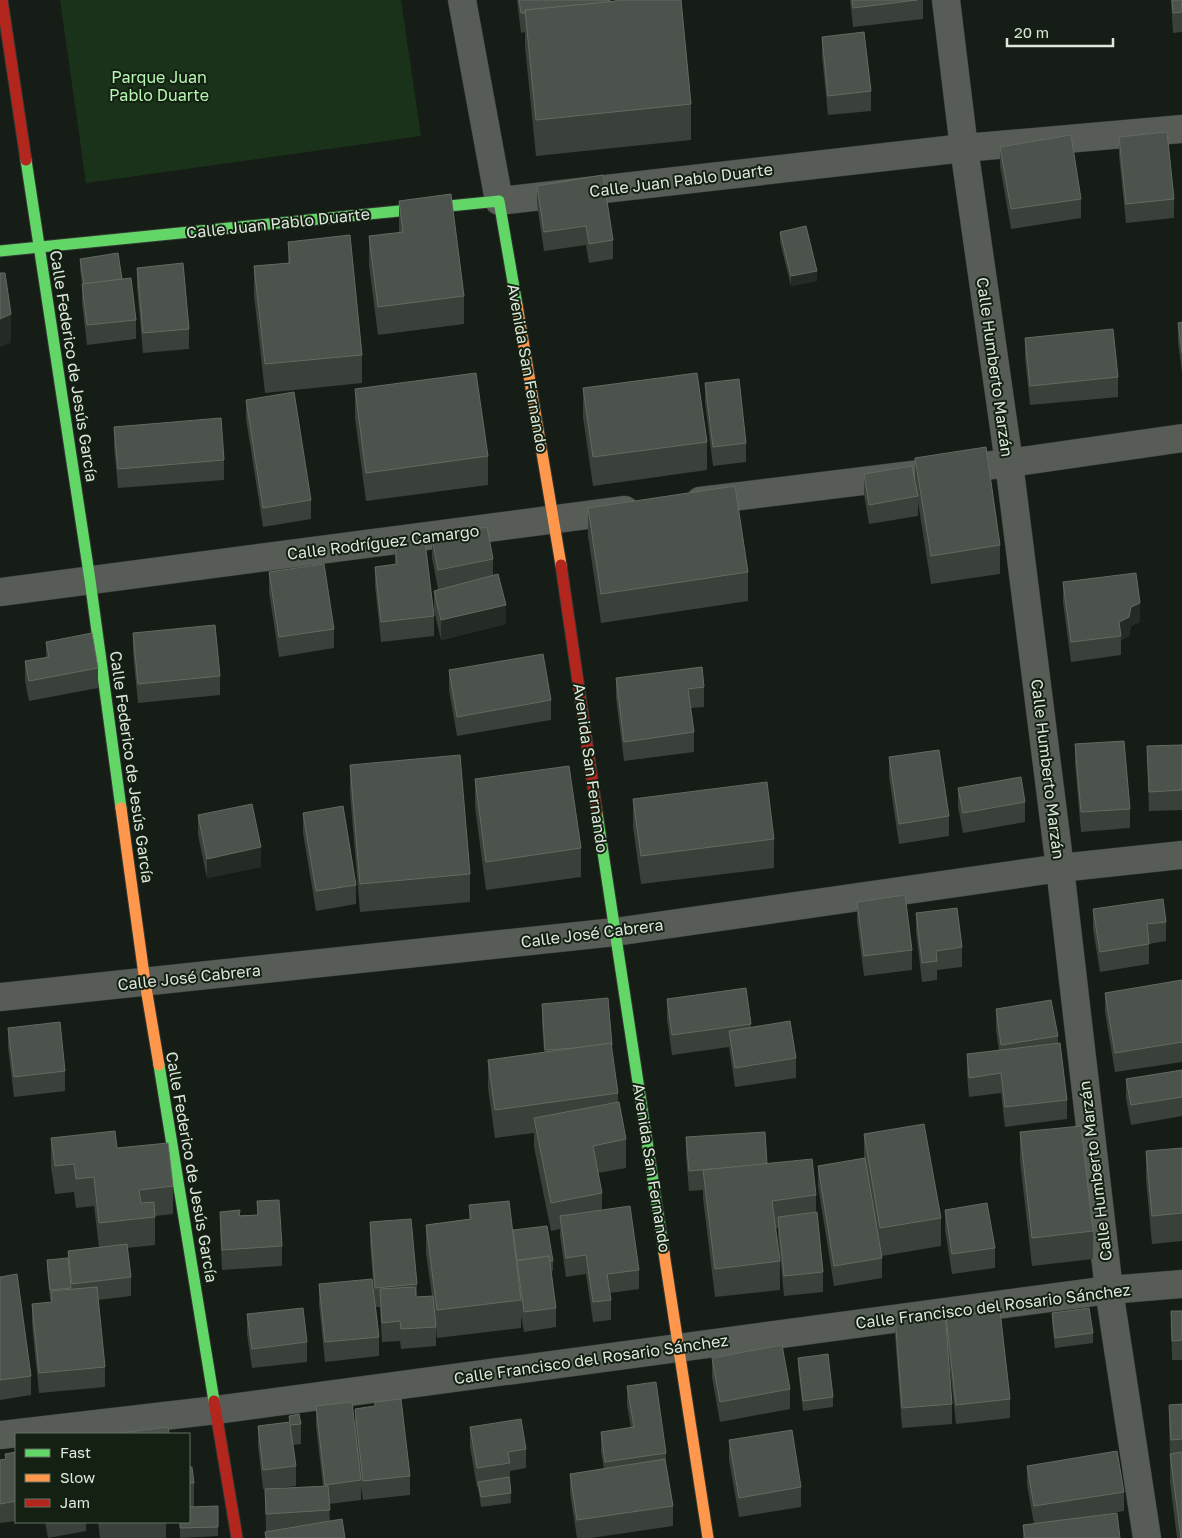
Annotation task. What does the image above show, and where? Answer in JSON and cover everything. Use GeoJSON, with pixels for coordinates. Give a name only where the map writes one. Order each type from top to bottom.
{"type":"FeatureCollection","features":[{"type":"Feature","properties":{"kind":"street","name":"Calle Federico de Jesús García"},"geometry":{"type":"LineString","coordinates":[[2,0],[90,580],[145,982],[237,1538]]}},
{"type":"Feature","properties":{"kind":"street","name":"Avenida San Fernando"},"geometry":{"type":"LineString","coordinates":[[462,0],[500,201],[554,519],[708,1538]]}},
{"type":"Feature","properties":{"kind":"street","name":"Calle Humberto Marzán"},"geometry":{"type":"LineString","coordinates":[[946,0],[964,148],[1009,463],[1060,868],[1109,1290],[1147,1538]]}},
{"type":"Feature","properties":{"kind":"street","name":"Calle Juan Pablo Duarte"},"geometry":{"type":"LineString","coordinates":[[0,251],[500,201],[964,148],[1182,129]]}},
{"type":"Feature","properties":{"kind":"street","name":"Calle Rodríguez Camargo"},"geometry":{"type":"LineString","coordinates":[[0,592],[554,519],[1009,463],[1182,438]]}},
{"type":"Feature","properties":{"kind":"street","name":"Calle José Cabrera"},"geometry":{"type":"LineString","coordinates":[[0,997],[615,932],[1060,868],[1182,855]]}},
{"type":"Feature","properties":{"kind":"street","name":"Calle Francisco del Rosario Sánchez"},"geometry":{"type":"LineString","coordinates":[[17,1433],[216,1410],[1109,1290],[1182,1284]]}},
{"type":"Feature","properties":{"kind":"street","name":"Calle Francisco del Rosario Sánchez"},"geometry":{"type":"LineString","coordinates":[[0,1435],[15,1433]]}},
{"type":"Feature","properties":{"kind":"green space","name":"Parque Juan Pablo Duarte"},"geometry":{"type":"Polygon","coordinates":[[[60,0],[401,0],[421,136],[86,183],[60,0]]]}},
{"type":"Feature","properties":{"kind":"building"},"geometry":{"type":"Polygon","coordinates":[[[519,0],[610,0],[610,2],[525,10],[525,13],[521,13],[519,0]]]}},
{"type":"Feature","properties":{"kind":"building"},"geometry":{"type":"Polygon","coordinates":[[[617,0],[681,0],[691,104],[536,120],[525,10],[617,0]]]}},
{"type":"Feature","properties":{"kind":"building"},"geometry":{"type":"Polygon","coordinates":[[[852,0],[917,0],[853,8],[852,0]]]}},
{"type":"Feature","properties":{"kind":"building"},"geometry":{"type":"Polygon","coordinates":[[[1172,0],[1182,0],[1182,12],[1173,13],[1172,0]]]}},
{"type":"Feature","properties":{"kind":"building"},"geometry":{"type":"Polygon","coordinates":[[[864,32],[871,91],[828,96],[822,37],[864,32]]]}},
{"type":"Feature","properties":{"kind":"building"},"geometry":{"type":"Polygon","coordinates":[[[1167,132],[1174,199],[1126,204],[1119,137],[1167,132]]]}},
{"type":"Feature","properties":{"kind":"building"},"geometry":{"type":"Polygon","coordinates":[[[1071,135],[1081,199],[1011,209],[1000,147],[1071,135]]]}},
{"type":"Feature","properties":{"kind":"building"},"geometry":{"type":"Polygon","coordinates":[[[603,175],[613,240],[589,244],[586,226],[544,232],[537,186],[603,175]]]}},
{"type":"Feature","properties":{"kind":"building"},"geometry":{"type":"Polygon","coordinates":[[[451,194],[464,296],[378,307],[369,236],[403,232],[399,201],[451,194]]]}},
{"type":"Feature","properties":{"kind":"building"},"geometry":{"type":"Polygon","coordinates":[[[806,226],[817,271],[791,276],[780,232],[806,226]]]}},
{"type":"Feature","properties":{"kind":"building"},"geometry":{"type":"Polygon","coordinates":[[[350,235],[362,355],[265,364],[254,266],[290,263],[288,242],[350,235]]]}},
{"type":"Feature","properties":{"kind":"building"},"geometry":{"type":"Polygon","coordinates":[[[118,253],[122,279],[84,284],[80,259],[118,253]]]}},
{"type":"Feature","properties":{"kind":"building"},"geometry":{"type":"Polygon","coordinates":[[[183,263],[189,329],[143,333],[137,268],[183,263]]]}},
{"type":"Feature","properties":{"kind":"building"},"geometry":{"type":"Polygon","coordinates":[[[0,273],[5,273],[11,314],[0,319],[0,273]]]}},
{"type":"Feature","properties":{"kind":"building"},"geometry":{"type":"Polygon","coordinates":[[[131,278],[136,320],[87,325],[82,284],[131,278]]]}},
{"type":"Feature","properties":{"kind":"building"},"geometry":{"type":"Polygon","coordinates":[[[1182,322],[1182,353],[1178,323],[1182,322]]]}},
{"type":"Feature","properties":{"kind":"building"},"geometry":{"type":"Polygon","coordinates":[[[1113,329],[1118,377],[1030,386],[1025,338],[1113,329]]]}},
{"type":"Feature","properties":{"kind":"building"},"geometry":{"type":"Polygon","coordinates":[[[476,373],[488,456],[366,473],[355,389],[476,373]]]}},
{"type":"Feature","properties":{"kind":"building"},"geometry":{"type":"Polygon","coordinates":[[[697,373],[707,442],[593,457],[583,388],[697,373]]]}},
{"type":"Feature","properties":{"kind":"building"},"geometry":{"type":"Polygon","coordinates":[[[739,379],[746,443],[713,447],[705,383],[739,379]]]}},
{"type":"Feature","properties":{"kind":"building"},"geometry":{"type":"Polygon","coordinates":[[[294,392],[311,500],[263,508],[246,400],[294,392]]]}},
{"type":"Feature","properties":{"kind":"building"},"geometry":{"type":"Polygon","coordinates":[[[221,418],[224,460],[118,469],[114,427],[221,418]]]}},
{"type":"Feature","properties":{"kind":"building"},"geometry":{"type":"Polygon","coordinates":[[[986,447],[1000,545],[931,556],[915,458],[986,447]]]}},
{"type":"Feature","properties":{"kind":"building"},"geometry":{"type":"Polygon","coordinates":[[[912,466],[918,496],[869,505],[864,474],[912,466]]]}},
{"type":"Feature","properties":{"kind":"building"},"geometry":{"type":"Polygon","coordinates":[[[735,486],[748,572],[601,594],[588,508],[735,486]]]}},
{"type":"Feature","properties":{"kind":"building"},"geometry":{"type":"Polygon","coordinates":[[[487,527],[493,559],[438,570],[432,538],[487,527]]]}},
{"type":"Feature","properties":{"kind":"building"},"geometry":{"type":"Polygon","coordinates":[[[424,533],[434,616],[381,622],[375,567],[397,564],[394,537],[424,533]]]}},
{"type":"Feature","properties":{"kind":"building"},"geometry":{"type":"Polygon","coordinates":[[[324,564],[334,629],[279,637],[269,572],[324,564]]]}},
{"type":"Feature","properties":{"kind":"building"},"geometry":{"type":"Polygon","coordinates":[[[1136,573],[1140,603],[1131,607],[1129,617],[1119,622],[1121,636],[1071,642],[1063,582],[1136,573]]]}},
{"type":"Feature","properties":{"kind":"building"},"geometry":{"type":"Polygon","coordinates":[[[498,574],[506,605],[441,620],[434,591],[498,574]]]}},
{"type":"Feature","properties":{"kind":"building"},"geometry":{"type":"Polygon","coordinates":[[[215,625],[220,676],[138,684],[133,633],[215,625]]]}},
{"type":"Feature","properties":{"kind":"building"},"geometry":{"type":"Polygon","coordinates":[[[92,633],[98,668],[29,681],[25,661],[49,657],[46,642],[92,633]]]}},
{"type":"Feature","properties":{"kind":"building"},"geometry":{"type":"Polygon","coordinates":[[[543,654],[551,700],[457,717],[449,670],[543,654]]]}},
{"type":"Feature","properties":{"kind":"building"},"geometry":{"type":"Polygon","coordinates":[[[702,667],[704,687],[688,689],[694,732],[624,742],[616,678],[702,667]]]}},
{"type":"Feature","properties":{"kind":"building"},"geometry":{"type":"Polygon","coordinates":[[[1124,741],[1130,809],[1081,812],[1075,744],[1124,741]]]}},
{"type":"Feature","properties":{"kind":"building"},"geometry":{"type":"Polygon","coordinates":[[[1182,745],[1182,790],[1149,792],[1147,746],[1182,745]]]}},
{"type":"Feature","properties":{"kind":"building"},"geometry":{"type":"Polygon","coordinates":[[[939,750],[949,816],[899,824],[889,757],[939,750]]]}},
{"type":"Feature","properties":{"kind":"building"},"geometry":{"type":"Polygon","coordinates":[[[460,755],[470,874],[360,884],[350,765],[460,755]]]}},
{"type":"Feature","properties":{"kind":"building"},"geometry":{"type":"Polygon","coordinates":[[[569,766],[581,848],[486,862],[475,779],[569,766]]]}},
{"type":"Feature","properties":{"kind":"building"},"geometry":{"type":"Polygon","coordinates":[[[1021,777],[1025,802],[963,813],[958,788],[1021,777]]]}},
{"type":"Feature","properties":{"kind":"building"},"geometry":{"type":"Polygon","coordinates":[[[767,782],[774,839],[641,856],[633,799],[767,782]]]}},
{"type":"Feature","properties":{"kind":"building"},"geometry":{"type":"Polygon","coordinates":[[[252,804],[261,847],[207,859],[198,815],[252,804]]]}},
{"type":"Feature","properties":{"kind":"building"},"geometry":{"type":"Polygon","coordinates":[[[343,806],[356,885],[316,891],[303,813],[343,806]]]}},
{"type":"Feature","properties":{"kind":"building"},"geometry":{"type":"Polygon","coordinates":[[[905,895],[912,950],[864,956],[857,902],[905,895]]]}},
{"type":"Feature","properties":{"kind":"building"},"geometry":{"type":"Polygon","coordinates":[[[1163,899],[1166,922],[1147,924],[1149,944],[1100,952],[1093,909],[1163,899]]]}},
{"type":"Feature","properties":{"kind":"building"},"geometry":{"type":"Polygon","coordinates":[[[957,908],[962,947],[936,951],[937,961],[922,963],[916,913],[957,908]]]}},
{"type":"Feature","properties":{"kind":"building"},"geometry":{"type":"Polygon","coordinates":[[[1182,980],[1182,1042],[1115,1053],[1105,993],[1182,980]]]}},
{"type":"Feature","properties":{"kind":"building"},"geometry":{"type":"Polygon","coordinates":[[[746,988],[751,1024],[672,1035],[667,999],[746,988]]]}},
{"type":"Feature","properties":{"kind":"building"},"geometry":{"type":"Polygon","coordinates":[[[608,998],[612,1045],[611,1043],[545,1050],[542,1004],[608,998]]]}},
{"type":"Feature","properties":{"kind":"building"},"geometry":{"type":"Polygon","coordinates":[[[1051,1000],[1058,1036],[1001,1045],[996,1009],[1051,1000]]]}},
{"type":"Feature","properties":{"kind":"building"},"geometry":{"type":"Polygon","coordinates":[[[790,1021],[796,1058],[735,1068],[729,1031],[790,1021]]]}},
{"type":"Feature","properties":{"kind":"building"},"geometry":{"type":"Polygon","coordinates":[[[60,1022],[65,1071],[14,1077],[8,1028],[60,1022]]]}},
{"type":"Feature","properties":{"kind":"building"},"geometry":{"type":"Polygon","coordinates":[[[611,1043],[618,1093],[495,1110],[488,1060],[611,1043]]]}},
{"type":"Feature","properties":{"kind":"building"},"geometry":{"type":"Polygon","coordinates":[[[1060,1043],[1067,1100],[1005,1107],[1001,1073],[969,1078],[967,1054],[1060,1043]]]}},
{"type":"Feature","properties":{"kind":"building"},"geometry":{"type":"Polygon","coordinates":[[[1182,1070],[1182,1097],[1131,1105],[1126,1079],[1182,1070]]]}},
{"type":"Feature","properties":{"kind":"building"},"geometry":{"type":"Polygon","coordinates":[[[619,1102],[626,1139],[593,1146],[602,1193],[551,1203],[534,1118],[619,1102]]]}},
{"type":"Feature","properties":{"kind":"building"},"geometry":{"type":"Polygon","coordinates":[[[924,1124],[941,1218],[880,1228],[864,1134],[924,1124]]]}},
{"type":"Feature","properties":{"kind":"building"},"geometry":{"type":"Polygon","coordinates":[[[1081,1126],[1093,1231],[1032,1238],[1020,1132],[1081,1126]]]}},
{"type":"Feature","properties":{"kind":"building"},"geometry":{"type":"Polygon","coordinates":[[[115,1131],[117,1148],[168,1143],[173,1186],[139,1190],[141,1203],[154,1202],[155,1217],[99,1223],[94,1177],[76,1179],[74,1164],[55,1166],[51,1138],[115,1131]]]}},
{"type":"Feature","properties":{"kind":"building"},"geometry":{"type":"Polygon","coordinates":[[[765,1132],[767,1164],[689,1171],[686,1137],[765,1132]]]}},
{"type":"Feature","properties":{"kind":"building"},"geometry":{"type":"Polygon","coordinates":[[[1182,1148],[1182,1213],[1152,1216],[1146,1151],[1182,1148]]]}},
{"type":"Feature","properties":{"kind":"building"},"geometry":{"type":"Polygon","coordinates":[[[865,1158],[882,1258],[834,1266],[818,1166],[865,1158]]]}},
{"type":"Feature","properties":{"kind":"building"},"geometry":{"type":"Polygon","coordinates":[[[812,1159],[816,1195],[772,1201],[780,1261],[715,1269],[703,1170],[812,1159]]]}},
{"type":"Feature","properties":{"kind":"building"},"geometry":{"type":"Polygon","coordinates":[[[279,1200],[282,1246],[222,1250],[220,1212],[240,1210],[239,1216],[258,1215],[257,1201],[279,1200]]]}},
{"type":"Feature","properties":{"kind":"building"},"geometry":{"type":"Polygon","coordinates":[[[509,1201],[521,1300],[437,1310],[426,1225],[471,1219],[469,1205],[509,1201]]]}},
{"type":"Feature","properties":{"kind":"building"},"geometry":{"type":"Polygon","coordinates":[[[987,1203],[995,1248],[952,1254],[945,1210],[987,1203]]]}},
{"type":"Feature","properties":{"kind":"building"},"geometry":{"type":"Polygon","coordinates":[[[630,1206],[639,1270],[607,1274],[611,1300],[593,1302],[586,1255],[566,1258],[560,1216],[630,1206]]]}},
{"type":"Feature","properties":{"kind":"building"},"geometry":{"type":"Polygon","coordinates":[[[817,1212],[823,1272],[784,1276],[778,1217],[817,1212]]]}},
{"type":"Feature","properties":{"kind":"building"},"geometry":{"type":"Polygon","coordinates":[[[411,1219],[417,1284],[375,1288],[370,1222],[411,1219]]]}},
{"type":"Feature","properties":{"kind":"building"},"geometry":{"type":"Polygon","coordinates":[[[547,1226],[553,1261],[549,1261],[549,1256],[517,1260],[513,1230],[547,1226]]]}},
{"type":"Feature","properties":{"kind":"building"},"geometry":{"type":"Polygon","coordinates":[[[127,1244],[131,1277],[72,1284],[68,1251],[127,1244]]]}},
{"type":"Feature","properties":{"kind":"building"},"geometry":{"type":"Polygon","coordinates":[[[549,1256],[556,1308],[524,1312],[517,1261],[549,1256]]]}},
{"type":"Feature","properties":{"kind":"building"},"geometry":{"type":"Polygon","coordinates":[[[68,1258],[71,1288],[50,1290],[47,1260],[68,1258]]]}},
{"type":"Feature","properties":{"kind":"building"},"geometry":{"type":"Polygon","coordinates":[[[17,1274],[31,1376],[0,1380],[0,1277],[17,1274]]]}},
{"type":"Feature","properties":{"kind":"building"},"geometry":{"type":"Polygon","coordinates":[[[372,1279],[379,1337],[325,1342],[319,1284],[372,1279]]]}},
{"type":"Feature","properties":{"kind":"building"},"geometry":{"type":"Polygon","coordinates":[[[97,1287],[105,1367],[39,1373],[32,1304],[52,1302],[51,1291],[97,1287]]]}},
{"type":"Feature","properties":{"kind":"building"},"geometry":{"type":"Polygon","coordinates":[[[415,1287],[416,1297],[433,1296],[436,1327],[401,1329],[400,1321],[382,1323],[380,1289],[415,1287]]]}},
{"type":"Feature","properties":{"kind":"building"},"geometry":{"type":"Polygon","coordinates":[[[303,1308],[307,1342],[252,1349],[247,1314],[303,1308]]]}},
{"type":"Feature","properties":{"kind":"building"},"geometry":{"type":"Polygon","coordinates":[[[1089,1308],[1093,1333],[1055,1338],[1052,1313],[1089,1308]]]}},
{"type":"Feature","properties":{"kind":"building"},"geometry":{"type":"Polygon","coordinates":[[[1000,1311],[1010,1399],[956,1405],[946,1317],[1000,1311]]]}},
{"type":"Feature","properties":{"kind":"building"},"geometry":{"type":"Polygon","coordinates":[[[1171,1311],[1182,1311],[1182,1340],[1172,1341],[1171,1311]]]}},
{"type":"Feature","properties":{"kind":"building"},"geometry":{"type":"Polygon","coordinates":[[[945,1312],[952,1404],[902,1408],[895,1316],[945,1312]]]}},
{"type":"Feature","properties":{"kind":"building"},"geometry":{"type":"Polygon","coordinates":[[[782,1345],[790,1389],[720,1402],[712,1358],[782,1345]]]}},
{"type":"Feature","properties":{"kind":"building"},"geometry":{"type":"Polygon","coordinates":[[[828,1354],[833,1397],[803,1401],[798,1358],[828,1354]]]}},
{"type":"Feature","properties":{"kind":"building"},"geometry":{"type":"Polygon","coordinates":[[[656,1382],[666,1453],[605,1462],[601,1432],[634,1427],[627,1386],[656,1382]]]}},
{"type":"Feature","properties":{"kind":"building"},"geometry":{"type":"Polygon","coordinates":[[[401,1399],[410,1476],[363,1481],[355,1409],[375,1406],[375,1402],[401,1399]]]}},
{"type":"Feature","properties":{"kind":"building"},"geometry":{"type":"Polygon","coordinates":[[[352,1402],[361,1480],[325,1485],[316,1406],[352,1402]]]}},
{"type":"Feature","properties":{"kind":"building"},"geometry":{"type":"Polygon","coordinates":[[[1182,1404],[1182,1439],[1171,1440],[1169,1405],[1182,1404]]]}},
{"type":"Feature","properties":{"kind":"building"},"geometry":{"type":"Polygon","coordinates":[[[299,1414],[301,1424],[290,1425],[296,1466],[263,1470],[258,1426],[290,1422],[289,1416],[299,1414]]]}},
{"type":"Feature","properties":{"kind":"building"},"geometry":{"type":"Polygon","coordinates":[[[521,1419],[526,1449],[508,1452],[510,1463],[477,1468],[470,1427],[521,1419]]]}},
{"type":"Feature","properties":{"kind":"building"},"geometry":{"type":"Polygon","coordinates":[[[168,1427],[169,1433],[120,1433],[168,1427]]]}},
{"type":"Feature","properties":{"kind":"building"},"geometry":{"type":"Polygon","coordinates":[[[792,1430],[801,1487],[739,1498],[729,1440],[792,1430]]]}},
{"type":"Feature","properties":{"kind":"building"},"geometry":{"type":"Polygon","coordinates":[[[1117,1451],[1124,1492],[1034,1506],[1027,1466],[1117,1451]]]}},
{"type":"Feature","properties":{"kind":"building"},"geometry":{"type":"Polygon","coordinates":[[[15,1452],[15,1501],[0,1504],[0,1460],[6,1459],[5,1454],[15,1452]]]}},
{"type":"Feature","properties":{"kind":"building"},"geometry":{"type":"Polygon","coordinates":[[[1182,1452],[1182,1538],[1181,1538],[1170,1454],[1182,1452]]]}},
{"type":"Feature","properties":{"kind":"building"},"geometry":{"type":"Polygon","coordinates":[[[665,1459],[673,1506],[577,1520],[570,1474],[665,1459]]]}},
{"type":"Feature","properties":{"kind":"building"},"geometry":{"type":"Polygon","coordinates":[[[190,1467],[192,1467],[194,1483],[190,1483],[190,1467]]]}},
{"type":"Feature","properties":{"kind":"building"},"geometry":{"type":"Polygon","coordinates":[[[509,1477],[511,1493],[481,1497],[478,1482],[509,1477]]]}},
{"type":"Feature","properties":{"kind":"building"},"geometry":{"type":"Polygon","coordinates":[[[328,1486],[330,1510],[266,1514],[265,1489],[328,1486]]]}},
{"type":"Feature","properties":{"kind":"building"},"geometry":{"type":"Polygon","coordinates":[[[218,1506],[218,1527],[180,1528],[180,1523],[190,1523],[190,1507],[218,1506]]]}},
{"type":"Feature","properties":{"kind":"building"},"geometry":{"type":"Polygon","coordinates":[[[1117,1513],[1120,1538],[1025,1538],[1023,1525],[1117,1513]]]}},
{"type":"Feature","properties":{"kind":"building"},"geometry":{"type":"Polygon","coordinates":[[[342,1519],[345,1538],[266,1538],[265,1532],[342,1519]]]}},
{"type":"Feature","properties":{"kind":"traffic: fast"},"geometry":{"type":"LineString","coordinates":[[26,160],[90,580],[121,808]]}},
{"type":"Feature","properties":{"kind":"traffic: fast"},"geometry":{"type":"LineString","coordinates":[[0,251],[499,201],[517,305]]}},
{"type":"Feature","properties":{"kind":"traffic: fast"},"geometry":{"type":"LineString","coordinates":[[597,813],[664,1253]]}},
{"type":"Feature","properties":{"kind":"traffic: fast"},"geometry":{"type":"LineString","coordinates":[[159,1065],[214,1401]]}},
{"type":"Feature","properties":{"kind":"traffic: slow"},"geometry":{"type":"LineString","coordinates":[[517,305],[561,565]]}},
{"type":"Feature","properties":{"kind":"traffic: slow"},"geometry":{"type":"LineString","coordinates":[[121,808],[145,982],[159,1065]]}},
{"type":"Feature","properties":{"kind":"traffic: slow"},"geometry":{"type":"LineString","coordinates":[[664,1253],[708,1538]]}},
{"type":"Feature","properties":{"kind":"traffic: jam"},"geometry":{"type":"LineString","coordinates":[[2,0],[26,160]]}},
{"type":"Feature","properties":{"kind":"traffic: jam"},"geometry":{"type":"LineString","coordinates":[[561,565],[597,813]]}},
{"type":"Feature","properties":{"kind":"traffic: jam"},"geometry":{"type":"LineString","coordinates":[[214,1401],[237,1538]]}}]}
